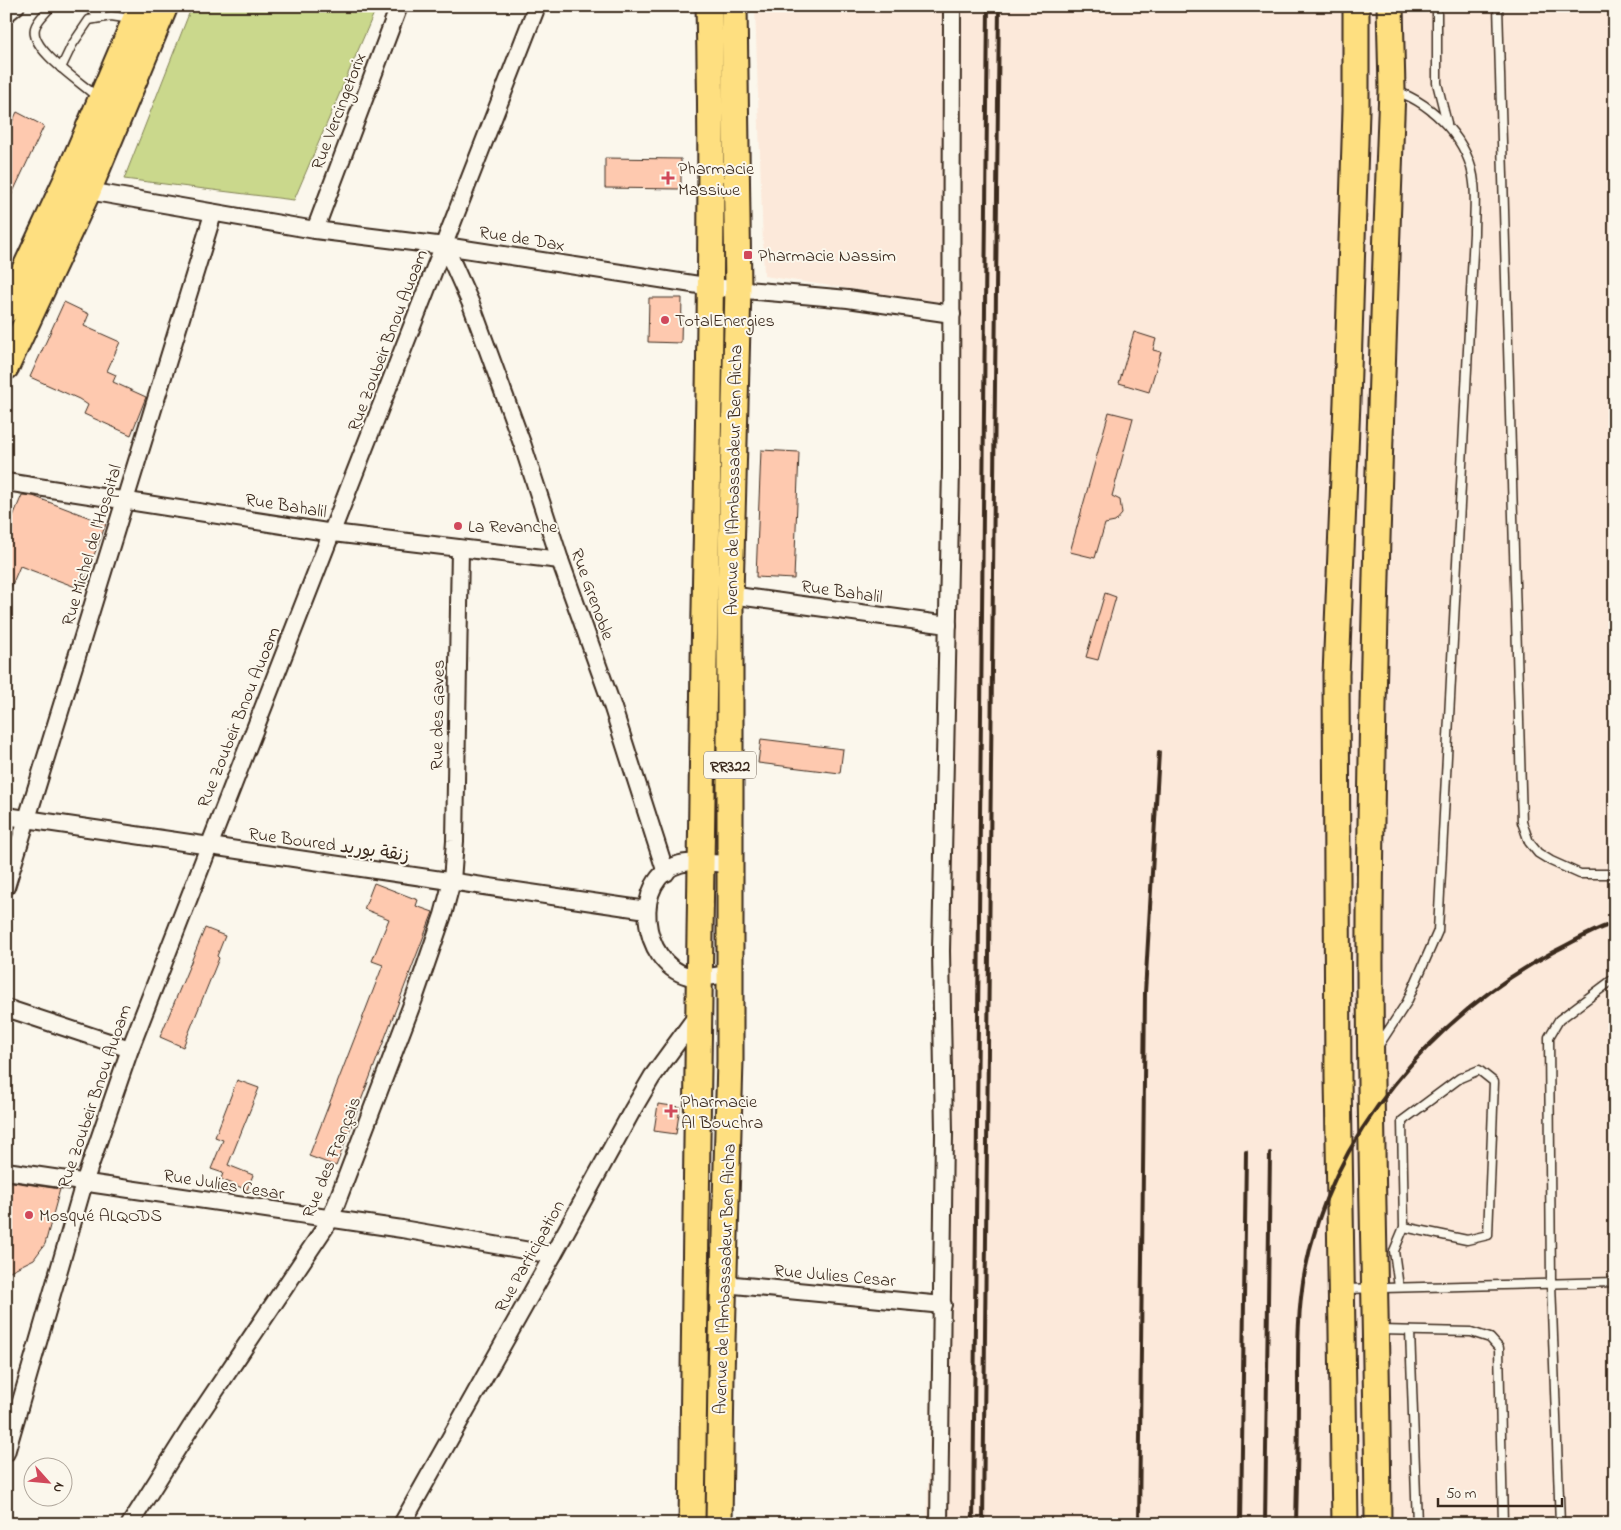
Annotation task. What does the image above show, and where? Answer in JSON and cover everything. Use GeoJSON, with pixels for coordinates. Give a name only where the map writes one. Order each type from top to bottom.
{"type":"FeatureCollection","features":[{"type":"Feature","properties":{"kind":"main road"},"geometry":{"type":"LineString","coordinates":[[6,310],[101,100],[144,18],[165,6]]}},
{"type":"Feature","properties":{"kind":"main road","name":"Avenue de l'Ambassadeur Ben Aicha"},"geometry":{"type":"LineString","coordinates":[[692,1524],[699,977],[712,287],[709,6]]}},
{"type":"Feature","properties":{"kind":"main road","name":"Avenue de l'Ambassadeur Ben Aicha"},"geometry":{"type":"LineString","coordinates":[[719,1524],[730,974],[730,595],[738,288],[734,6]]}},
{"type":"Feature","properties":{"kind":"main road"},"geometry":{"type":"LineString","coordinates":[[1345,1524],[1339,1130],[1336,675],[1348,402],[1356,110],[1356,6]]}},
{"type":"Feature","properties":{"kind":"main road"},"geometry":{"type":"LineString","coordinates":[[1378,1524],[1376,1330],[1387,1287],[1371,1126],[1370,1058],[1374,670],[1392,89],[1390,6]]}},
{"type":"Feature","properties":{"kind":"main road"},"geometry":{"type":"LineString","coordinates":[[6,368],[88,191],[144,18]]}},
{"type":"Feature","properties":{"kind":"main road"},"geometry":{"type":"LineString","coordinates":[[1339,1130],[1371,1126]]}},
{"type":"Feature","properties":{"kind":"street"},"geometry":{"type":"LineString","coordinates":[[6,14],[16,6]]}},
{"type":"Feature","properties":{"kind":"street","name":"Rue Vercingetorix"},"geometry":{"type":"LineString","coordinates":[[315,230],[399,6]]}},
{"type":"Feature","properties":{"kind":"street","name":"Rue Zoubeir Bnou Auoam"},"geometry":{"type":"LineString","coordinates":[[6,1452],[84,1183],[130,1049],[208,846],[445,246],[537,6]]}},
{"type":"Feature","properties":{"kind":"street"},"geometry":{"type":"LineString","coordinates":[[940,1524],[943,1305],[941,951],[952,314],[952,6]]}},
{"type":"Feature","properties":{"kind":"street","name":"Rue de Dax"},"geometry":{"type":"LineString","coordinates":[[88,191],[213,214],[315,230],[445,246],[712,287],[848,299],[952,314]]}},
{"type":"Feature","properties":{"kind":"street","name":"Rue Michel de l'Hospital"},"geometry":{"type":"LineString","coordinates":[[6,887],[213,214]]}},
{"type":"Feature","properties":{"kind":"street","name":"Rue Grenoble"},"geometry":{"type":"LineString","coordinates":[[445,246],[471,304],[523,446],[560,560],[612,706],[666,873]]}},
{"type":"Feature","properties":{"kind":"street","name":"Rue Bahalil"},"geometry":{"type":"LineString","coordinates":[[6,482],[332,533],[560,560]]}},
{"type":"Feature","properties":{"kind":"street","name":"Rue des Gaves"},"geometry":{"type":"LineString","coordinates":[[452,881],[460,548]]}},
{"type":"Feature","properties":{"kind":"street","name":"Rue Bahalil"},"geometry":{"type":"LineString","coordinates":[[730,595],[948,625]]}},
{"type":"Feature","properties":{"kind":"street","name":"Rue Boured زنقة بوريد"},"geometry":{"type":"LineString","coordinates":[[6,816],[647,910]]}},
{"type":"Feature","properties":{"kind":"street"},"geometry":{"type":"LineString","coordinates":[[730,974],[699,977],[686,976],[672,968],[656,951],[647,928],[647,910],[651,895],[666,873],[679,864],[731,864]]}},
{"type":"Feature","properties":{"kind":"street","name":"Rue des Français"},"geometry":{"type":"LineString","coordinates":[[130,1524],[186,1435],[330,1220],[414,999],[452,881]]}},
{"type":"Feature","properties":{"kind":"street"},"geometry":{"type":"LineString","coordinates":[[6,1008],[130,1049]]}},
{"type":"Feature","properties":{"kind":"street","name":"Rue Participation"},"geometry":{"type":"LineString","coordinates":[[402,1524],[652,1077],[699,1012]]}},
{"type":"Feature","properties":{"kind":"street","name":"Rue Julies Cesar"},"geometry":{"type":"LineString","coordinates":[[6,1172],[402,1229],[553,1255]]}},
{"type":"Feature","properties":{"kind":"street","name":"Rue Julies Cesar"},"geometry":{"type":"LineString","coordinates":[[724,1284],[943,1305]]}},
{"type":"Feature","properties":{"kind":"lane"},"geometry":{"type":"LineString","coordinates":[[51,6],[36,26],[34,35],[40,46],[61,68],[83,83],[101,100]]}},
{"type":"Feature","properties":{"kind":"lane"},"geometry":{"type":"LineString","coordinates":[[87,6],[101,18]]}},
{"type":"Feature","properties":{"kind":"lane"},"geometry":{"type":"LineString","coordinates":[[1437,6],[1437,83],[1448,127]]}},
{"type":"Feature","properties":{"kind":"lane"},"geometry":{"type":"LineString","coordinates":[[1498,6],[1522,822],[1529,842],[1538,852],[1551,861],[1580,874],[1615,874]]}},
{"type":"Feature","properties":{"kind":"lane"},"geometry":{"type":"LineString","coordinates":[[61,68],[72,44],[89,20],[111,16],[144,18]]}},
{"type":"Feature","properties":{"kind":"lane"},"geometry":{"type":"LineString","coordinates":[[1370,1058],[1407,1002],[1438,932],[1474,233],[1474,182],[1464,152],[1448,127],[1416,100],[1392,89]]}},
{"type":"Feature","properties":{"kind":"lane"},"geometry":{"type":"LineString","coordinates":[[1560,1524],[1551,1284],[1549,1037],[1560,1020],[1615,978]]}},
{"type":"Feature","properties":{"kind":"lane"},"geometry":{"type":"LineString","coordinates":[[1387,1287],[1394,1252],[1404,1227],[1402,1121],[1460,1078],[1478,1070],[1494,1082],[1488,1235],[1467,1240],[1404,1227]]}},
{"type":"Feature","properties":{"kind":"lane"},"geometry":{"type":"LineString","coordinates":[[1342,1289],[1615,1282]]}},
{"type":"Feature","properties":{"kind":"lane"},"geometry":{"type":"LineString","coordinates":[[1376,1330],[1471,1332],[1490,1338],[1498,1348],[1502,1524]]}},
{"type":"Feature","properties":{"kind":"lane"},"geometry":{"type":"LineString","coordinates":[[1410,1331],[1418,1524]]}},
{"type":"Feature","properties":{"kind":"shaded area"},"geometry":{"type":"Polygon","coordinates":[[[755,6],[1615,6],[1615,1524],[927,1524],[959,305],[764,276],[755,6]]]}},
{"type":"Feature","properties":{"kind":"green space"},"geometry":{"type":"Polygon","coordinates":[[[192,6],[377,6],[294,200],[124,179],[192,6]]]}},
{"type":"Feature","properties":{"kind":"building"},"geometry":{"type":"Polygon","coordinates":[[[17,112],[44,126],[6,207],[6,134],[17,112]]]}},
{"type":"Feature","properties":{"kind":"building"},"geometry":{"type":"Polygon","coordinates":[[[605,158],[681,159],[681,189],[605,188],[605,158]]]}},
{"type":"Feature","properties":{"kind":"building","name":"TotalEnergies"},"geometry":{"type":"Polygon","coordinates":[[[649,298],[682,298],[681,343],[648,342],[649,298]]]}},
{"type":"Feature","properties":{"kind":"building"},"geometry":{"type":"Polygon","coordinates":[[[64,302],[89,314],[84,326],[120,342],[107,371],[116,375],[113,382],[146,397],[131,435],[84,414],[88,405],[79,399],[30,377],[64,302]]]}},
{"type":"Feature","properties":{"kind":"building"},"geometry":{"type":"Polygon","coordinates":[[[1134,332],[1156,339],[1153,350],[1161,352],[1149,392],[1119,383],[1134,332]]]}},
{"type":"Feature","properties":{"kind":"building"},"geometry":{"type":"Polygon","coordinates":[[[1109,412],[1133,418],[1112,496],[1120,500],[1122,514],[1115,522],[1105,524],[1095,558],[1070,552],[1109,412]]]}},
{"type":"Feature","properties":{"kind":"building"},"geometry":{"type":"Polygon","coordinates":[[[761,450],[799,452],[794,579],[756,577],[761,450]]]}},
{"type":"Feature","properties":{"kind":"building"},"geometry":{"type":"Polygon","coordinates":[[[22,495],[33,496],[106,524],[81,589],[20,566],[6,599],[6,525],[9,526],[22,495]]]}},
{"type":"Feature","properties":{"kind":"building"},"geometry":{"type":"Polygon","coordinates":[[[1105,593],[1116,597],[1098,660],[1086,657],[1105,593]]]}},
{"type":"Feature","properties":{"kind":"building"},"geometry":{"type":"Polygon","coordinates":[[[761,739],[843,749],[840,773],[758,763],[761,739]]]}},
{"type":"Feature","properties":{"kind":"building"},"geometry":{"type":"Polygon","coordinates":[[[374,883],[418,900],[416,906],[433,912],[336,1166],[309,1156],[383,965],[372,961],[389,919],[364,909],[374,883]]]}},
{"type":"Feature","properties":{"kind":"building"},"geometry":{"type":"Polygon","coordinates":[[[205,928],[225,936],[217,956],[219,958],[183,1047],[160,1037],[205,928]]]}},
{"type":"Feature","properties":{"kind":"building"},"geometry":{"type":"Polygon","coordinates":[[[237,1080],[259,1088],[228,1165],[253,1175],[247,1190],[221,1179],[223,1173],[211,1169],[223,1140],[215,1137],[237,1080]]]}},
{"type":"Feature","properties":{"kind":"building"},"geometry":{"type":"Polygon","coordinates":[[[658,1104],[680,1107],[676,1134],[654,1131],[658,1104]]]}},
{"type":"Feature","properties":{"kind":"building","name":"Mosqué ALQODS"},"geometry":{"type":"Polygon","coordinates":[[[6,1181],[60,1189],[45,1244],[34,1259],[6,1273],[6,1181]]]}},
{"type":"Feature","properties":{"kind":"railway"},"geometry":{"type":"LineString","coordinates":[[973,1524],[988,6]]}},
{"type":"Feature","properties":{"kind":"railway"},"geometry":{"type":"LineString","coordinates":[[983,1524],[999,6]]}},
{"type":"Feature","properties":{"kind":"railway"},"geometry":{"type":"LineString","coordinates":[[1139,1524],[1145,993],[1159,752]]}},
{"type":"Feature","properties":{"kind":"railway"},"geometry":{"type":"LineString","coordinates":[[1296,1524],[1299,1317],[1305,1271],[1318,1221],[1338,1173],[1364,1127],[1394,1084],[1429,1045],[1468,1010],[1509,979],[1553,952],[1591,932],[1615,923]]}},
{"type":"Feature","properties":{"kind":"railway"},"geometry":{"type":"LineString","coordinates":[[1241,1524],[1246,1152]]}},
{"type":"Feature","properties":{"kind":"railway"},"geometry":{"type":"LineString","coordinates":[[1265,1524],[1270,1153]]}},
{"type":"Feature","properties":{"kind":"place","name":"Pharmacie Massiwe"},"geometry":{"type":"Point","coordinates":[668,178]}},
{"type":"Feature","properties":{"kind":"place","name":"Pharmacie Nassim"},"geometry":{"type":"Point","coordinates":[748,255]}},
{"type":"Feature","properties":{"kind":"place","name":"TotalEnergies"},"geometry":{"type":"Point","coordinates":[665,320]}},
{"type":"Feature","properties":{"kind":"place","name":"La Revanche"},"geometry":{"type":"Point","coordinates":[458,526]}},
{"type":"Feature","properties":{"kind":"place","name":"Pharmacie Al Bouchra"},"geometry":{"type":"Point","coordinates":[671,1111]}},
{"type":"Feature","properties":{"kind":"place","name":"Mosqué ALQODS"},"geometry":{"type":"Point","coordinates":[29,1215]}}]}
